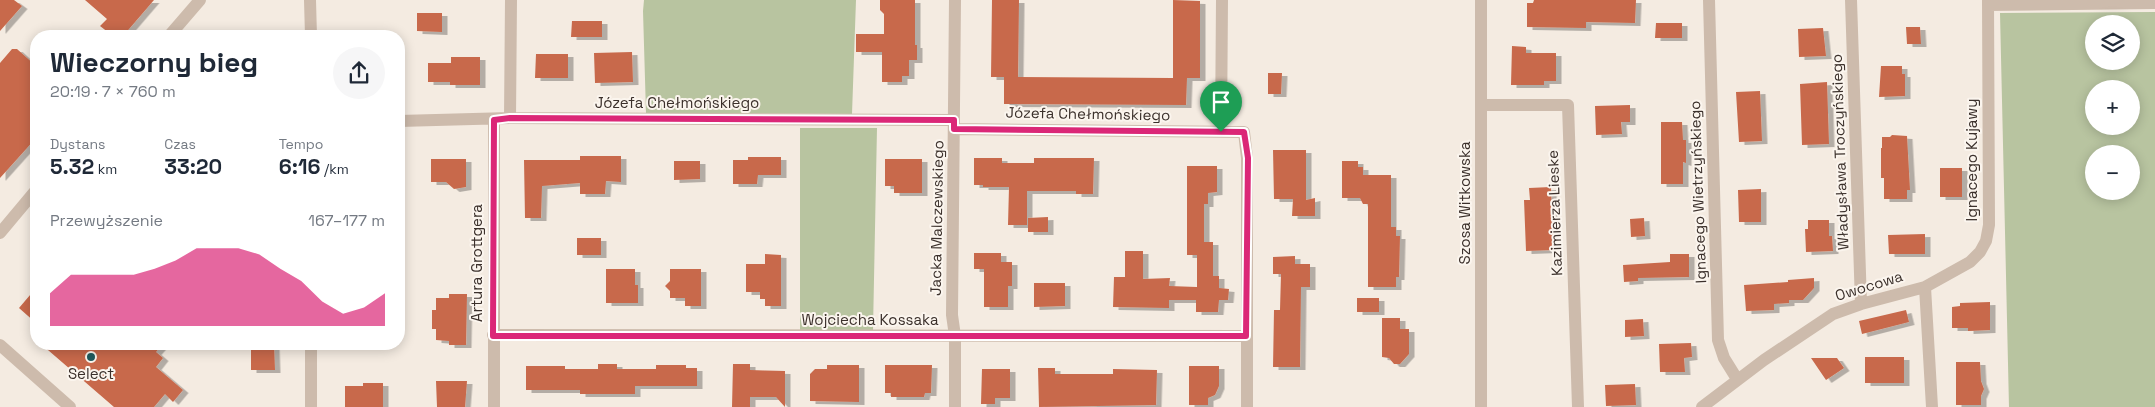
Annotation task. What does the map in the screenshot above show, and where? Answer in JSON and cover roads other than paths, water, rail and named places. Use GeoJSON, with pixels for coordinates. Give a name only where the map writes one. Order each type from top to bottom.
{"type":"FeatureCollection","features":[{"type":"Feature","properties":{"kind":"street"},"geometry":{"type":"LineString","coordinates":[[174,30],[200,0]]}},
{"type":"Feature","properties":{"kind":"street"},"geometry":{"type":"LineString","coordinates":[[310,0],[311,30]]}},
{"type":"Feature","properties":{"kind":"street"},"geometry":{"type":"LineString","coordinates":[[510,118],[512,0]]}},
{"type":"Feature","properties":{"kind":"street","name":"Jacka Malczewskiego"},"geometry":{"type":"LineString","coordinates":[[955,0],[952,315],[955,336],[955,407]]}},
{"type":"Feature","properties":{"kind":"street"},"geometry":{"type":"LineString","coordinates":[[1221,132],[1222,0]]}},
{"type":"Feature","properties":{"kind":"street","name":"Szosa Witkowska"},"geometry":{"type":"LineString","coordinates":[[1481,0],[1481,407]]}},
{"type":"Feature","properties":{"kind":"street","name":"Ignacego Wietrzyńskiego"},"geometry":{"type":"LineString","coordinates":[[1709,0],[1718,340],[1724,358],[1737,379]]}},
{"type":"Feature","properties":{"kind":"street","name":"Władysława Troczyńskiego"},"geometry":{"type":"LineString","coordinates":[[1851,0],[1861,304]]}},
{"type":"Feature","properties":{"kind":"street"},"geometry":{"type":"LineString","coordinates":[[1988,3],[2155,4]]}},
{"type":"Feature","properties":{"kind":"street","name":"Ignacego Kujawy"},"geometry":{"type":"LineString","coordinates":[[1924,287],[1970,262],[1980,252],[1986,241],[1989,226],[1988,3]]}},
{"type":"Feature","properties":{"kind":"street","name":"Kazimierza Lieske"},"geometry":{"type":"LineString","coordinates":[[1482,105],[1568,105],[1578,407]]}},
{"type":"Feature","properties":{"kind":"street","name":"Józefa Chełmońskiego"},"geometry":{"type":"LineString","coordinates":[[405,121],[494,120],[510,118],[1244,132],[1248,158],[1246,336]]}},
{"type":"Feature","properties":{"kind":"street","name":"Artura Grottgera"},"geometry":{"type":"LineString","coordinates":[[494,120],[494,407]]}},
{"type":"Feature","properties":{"kind":"street"},"geometry":{"type":"LineString","coordinates":[[0,233],[30,197]]}},
{"type":"Feature","properties":{"kind":"street","name":"Owocowa"},"geometry":{"type":"LineString","coordinates":[[1702,407],[1737,379],[1833,314],[1861,304],[1924,287],[1932,407]]}},
{"type":"Feature","properties":{"kind":"street","name":"Wojciecha Kossaka"},"geometry":{"type":"LineString","coordinates":[[493,336],[1246,336]]}},
{"type":"Feature","properties":{"kind":"street"},"geometry":{"type":"LineString","coordinates":[[1246,336],[1247,407]]}},
{"type":"Feature","properties":{"kind":"street"},"geometry":{"type":"LineString","coordinates":[[0,346],[70,407]]}},
{"type":"Feature","properties":{"kind":"street"},"geometry":{"type":"LineString","coordinates":[[311,350],[311,407]]}},
{"type":"Feature","properties":{"kind":"place","name":"Select"},"geometry":{"type":"Point","coordinates":[91,357]}}]}
